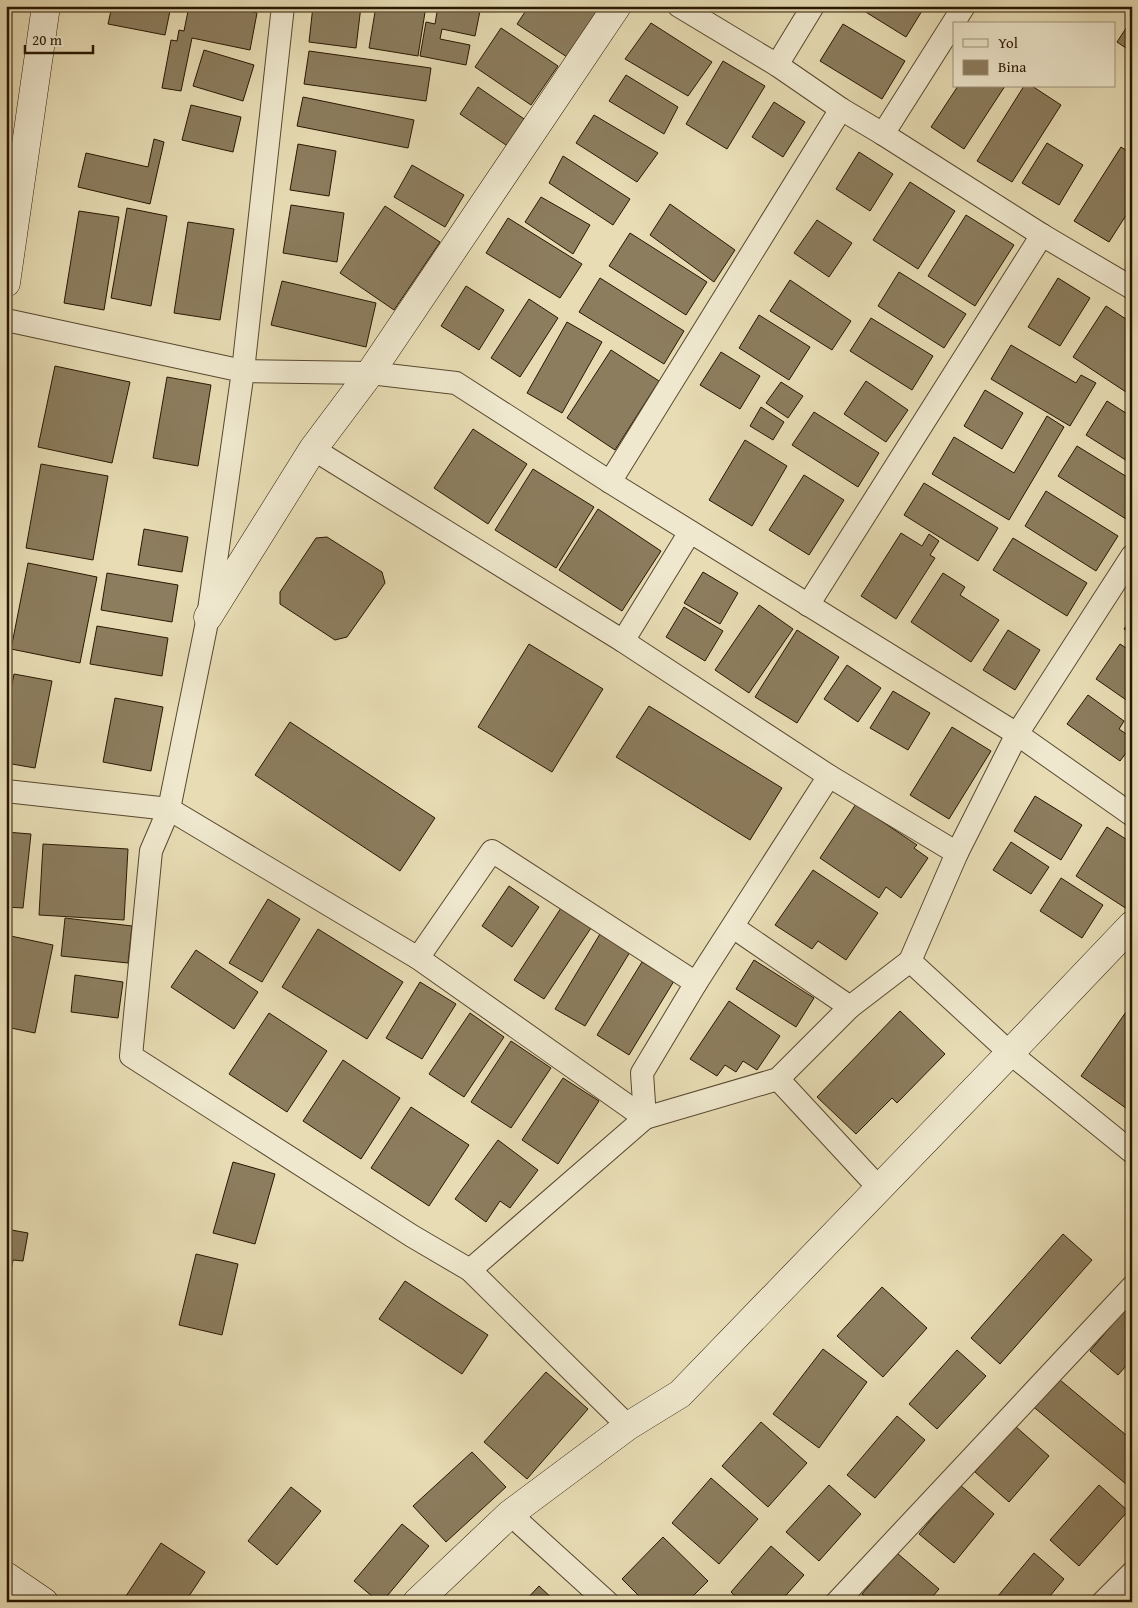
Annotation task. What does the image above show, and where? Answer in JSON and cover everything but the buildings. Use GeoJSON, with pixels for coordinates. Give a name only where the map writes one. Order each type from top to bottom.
{"type":"FeatureCollection","features":[{"type":"Feature","properties":{"kind":"street"},"geometry":{"type":"LineString","coordinates":[[6,282],[46,6]]}},
{"type":"Feature","properties":{"kind":"street"},"geometry":{"type":"LineString","coordinates":[[282,6],[243,371],[208,618],[168,809],[151,851],[131,1056],[412,1236],[470,1270],[628,1426]]}},
{"type":"Feature","properties":{"kind":"street"},"geometry":{"type":"LineString","coordinates":[[208,618],[313,449],[370,373],[616,6]]}},
{"type":"Feature","properties":{"kind":"street"},"geometry":{"type":"LineString","coordinates":[[679,6],[777,65],[841,110],[883,134],[1042,235],[1132,288]]}},
{"type":"Feature","properties":{"kind":"street"},"geometry":{"type":"LineString","coordinates":[[777,65],[813,6]]}},
{"type":"Feature","properties":{"kind":"street"},"geometry":{"type":"LineString","coordinates":[[954,22],[964,6]]}},
{"type":"Feature","properties":{"kind":"street"},"geometry":{"type":"LineString","coordinates":[[883,134],[953,23]]}},
{"type":"Feature","properties":{"kind":"street"},"geometry":{"type":"LineString","coordinates":[[610,482],[841,110]]}},
{"type":"Feature","properties":{"kind":"street"},"geometry":{"type":"LineString","coordinates":[[808,605],[1042,235]]}},
{"type":"Feature","properties":{"kind":"street"},"geometry":{"type":"LineString","coordinates":[[6,320],[243,371],[370,373],[456,383],[610,482],[1017,734],[1132,815]]}},
{"type":"Feature","properties":{"kind":"street"},"geometry":{"type":"LineString","coordinates":[[313,449],[623,640],[829,776],[957,853]]}},
{"type":"Feature","properties":{"kind":"street"},"geometry":{"type":"LineString","coordinates":[[623,640],[690,532]]}},
{"type":"Feature","properties":{"kind":"street"},"geometry":{"type":"LineString","coordinates":[[470,1270],[645,1118],[778,1079],[850,1007],[910,961],[957,853],[1017,734],[1132,556]]}},
{"type":"Feature","properties":{"kind":"street"},"geometry":{"type":"LineString","coordinates":[[645,1118],[642,1073],[696,983],[829,776]]}},
{"type":"Feature","properties":{"kind":"street"},"geometry":{"type":"LineString","coordinates":[[6,791],[168,809],[418,958],[645,1118]]}},
{"type":"Feature","properties":{"kind":"street"},"geometry":{"type":"LineString","coordinates":[[418,958],[492,851],[696,983]]}},
{"type":"Feature","properties":{"kind":"street"},"geometry":{"type":"LineString","coordinates":[[417,1602],[510,1514],[628,1426],[680,1394],[1132,925]]}},
{"type":"Feature","properties":{"kind":"street"},"geometry":{"type":"LineString","coordinates":[[732,927],[850,1007]]}},
{"type":"Feature","properties":{"kind":"street"},"geometry":{"type":"LineString","coordinates":[[910,961],[1010,1053],[1132,1152]]}},
{"type":"Feature","properties":{"kind":"street"},"geometry":{"type":"LineString","coordinates":[[778,1079],[878,1188]]}},
{"type":"Feature","properties":{"kind":"street"},"geometry":{"type":"LineString","coordinates":[[837,1602],[1132,1287]]}},
{"type":"Feature","properties":{"kind":"street"},"geometry":{"type":"LineString","coordinates":[[510,1514],[607,1602]]}},
{"type":"Feature","properties":{"kind":"street"},"geometry":{"type":"LineString","coordinates":[[1103,1602],[1132,1573]]}},
{"type":"Feature","properties":{"kind":"street"},"geometry":{"type":"LineString","coordinates":[[6,1576],[44,1602]]}}]}
